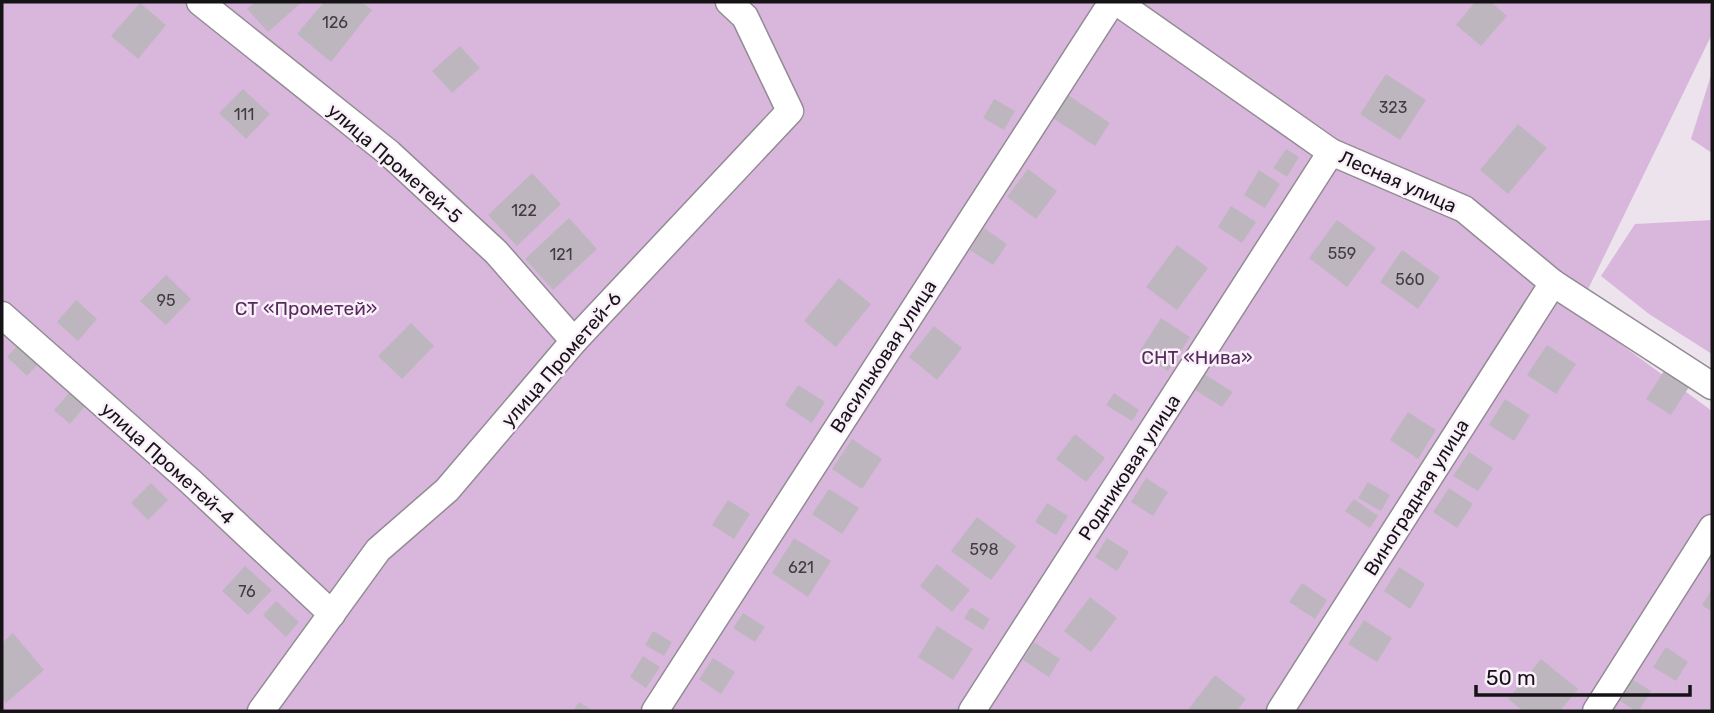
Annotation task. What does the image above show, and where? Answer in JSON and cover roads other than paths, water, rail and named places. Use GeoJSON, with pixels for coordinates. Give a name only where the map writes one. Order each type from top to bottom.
{"type":"FeatureCollection","features":[{"type":"Feature","properties":{"kind":"street","name":"улица Прометей-5"},"geometry":{"type":"LineString","coordinates":[[200,2],[389,153],[496,252],[574,341]]}},
{"type":"Feature","properties":{"kind":"street","name":"улица Прометей-6"},"geometry":{"type":"LineString","coordinates":[[261,711],[378,550],[447,490],[574,341],[790,111],[745,17],[729,2]]}},
{"type":"Feature","properties":{"kind":"street","name":"Васильковая улица"},"geometry":{"type":"LineString","coordinates":[[655,711],[1112,2]]}},
{"type":"Feature","properties":{"kind":"street","name":"Лесная улица"},"geometry":{"type":"LineString","coordinates":[[1117,2],[1331,152],[1464,209],[1553,283],[1712,386]]}},
{"type":"Feature","properties":{"kind":"street","name":"Родниковая улица"},"geometry":{"type":"LineString","coordinates":[[972,711],[1331,152]]}},
{"type":"Feature","properties":{"kind":"street","name":"Виноградная улица"},"geometry":{"type":"LineString","coordinates":[[1280,711],[1553,283]]}},
{"type":"Feature","properties":{"kind":"street","name":"улица Прометей-4"},"geometry":{"type":"LineString","coordinates":[[2,315],[190,481],[332,614]]}},
{"type":"Feature","properties":{"kind":"street"},"geometry":{"type":"LineString","coordinates":[[1596,711],[1712,528]]}},
{"type":"Feature","properties":{"kind":"park label","name":"СТ «Прометей»"},"geometry":{"type":"Point","coordinates":[306,308]}},
{"type":"Feature","properties":{"kind":"park label","name":"СНТ «Нива»"},"geometry":{"type":"Point","coordinates":[1197,357]}}]}
